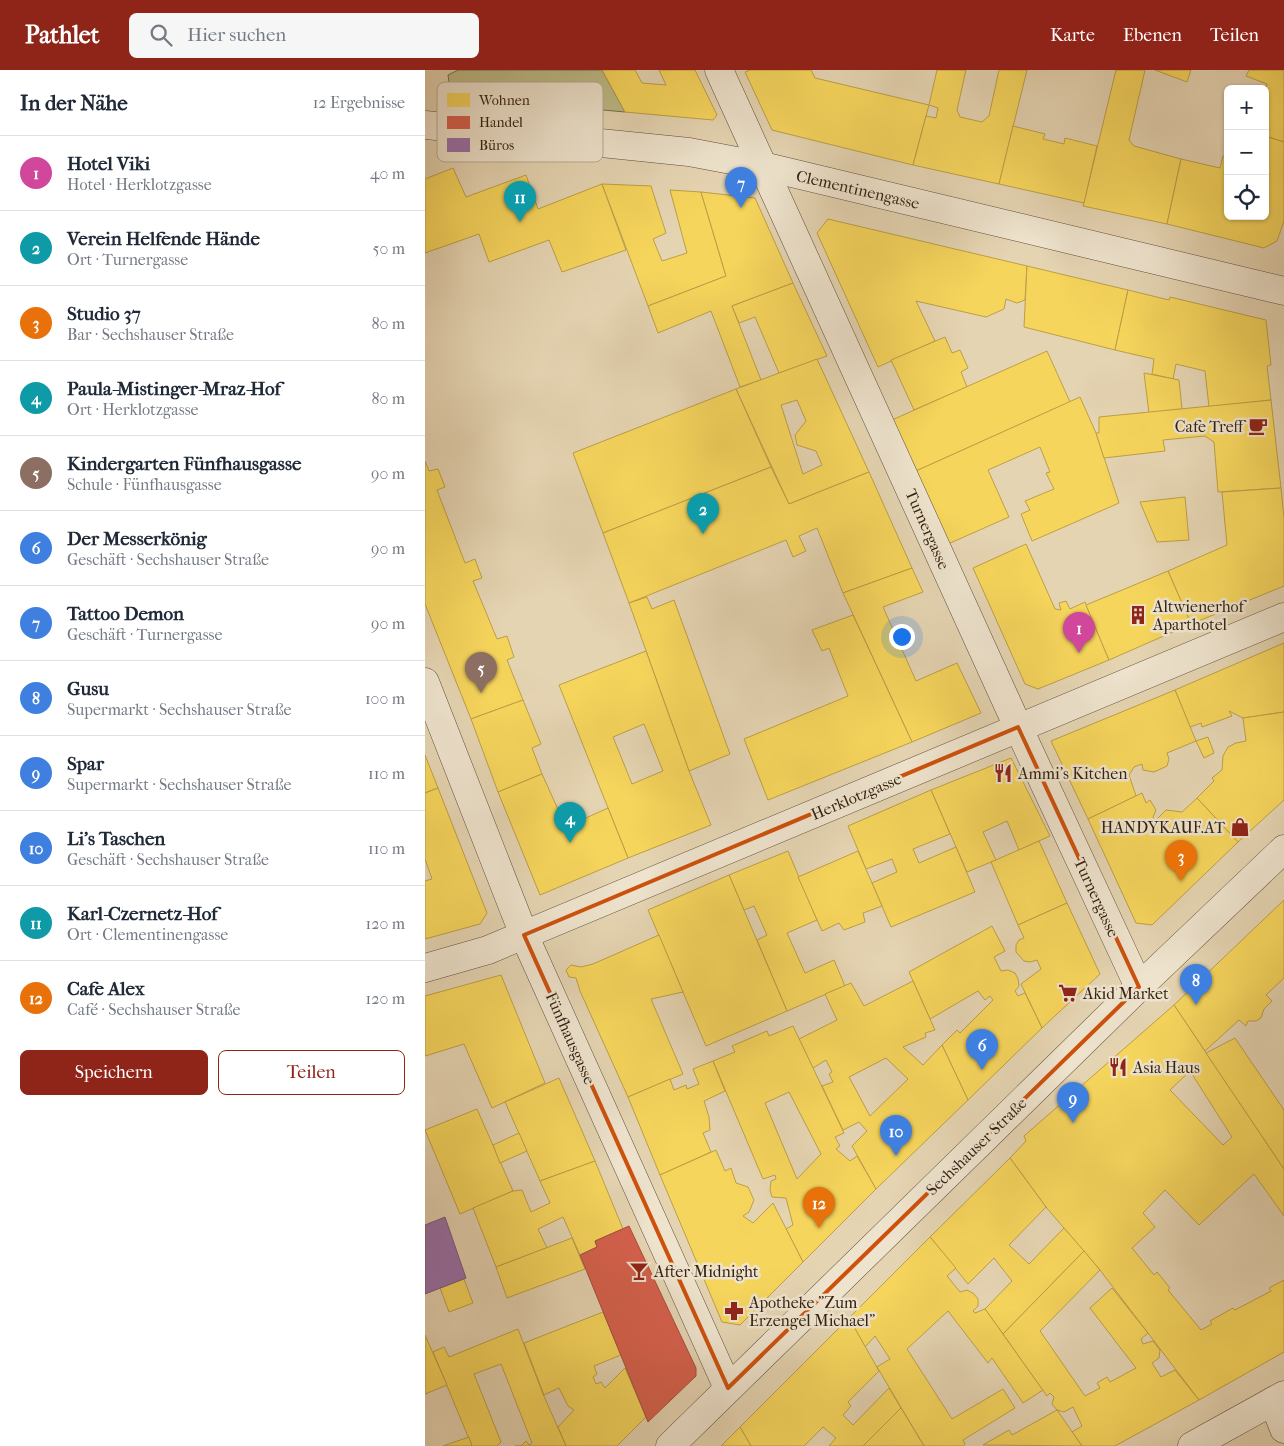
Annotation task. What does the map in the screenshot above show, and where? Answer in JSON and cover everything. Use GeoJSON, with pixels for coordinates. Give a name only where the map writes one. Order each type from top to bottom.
{"type":"FeatureCollection","features":[{"type":"Feature","properties":{"kind":"street","name":"Turnergasse"},"geometry":{"type":"LineString","coordinates":[[719,70],[1018,728],[1139,987]]}},
{"type":"Feature","properties":{"kind":"street","name":"Clementinengasse"},"geometry":{"type":"LineString","coordinates":[[603,143],[689,152],[763,166],[1284,291]]}},
{"type":"Feature","properties":{"kind":"street","name":"Herklotzgasse"},"geometry":{"type":"LineString","coordinates":[[425,968],[488,950],[525,935],[1284,617]]}},
{"type":"Feature","properties":{"kind":"street","name":"Fünfhausgasse"},"geometry":{"type":"LineString","coordinates":[[425,682],[525,935],[728,1388]]}},
{"type":"Feature","properties":{"kind":"street","name":"Sechshauser Straße"},"geometry":{"type":"LineString","coordinates":[[670,1446],[1139,987],[1284,849]]}},
{"type":"Feature","properties":{"kind":"street"},"geometry":{"type":"LineString","coordinates":[[1191,1446],[1278,1398],[1284,1429]]}},
{"type":"Feature","properties":{"kind":"highlighted area"},"geometry":{"type":"Polygon","coordinates":[[[1018,727],[1139,987],[728,1388],[524,935],[1018,727]]]}},
{"type":"Feature","properties":{"kind":"shaded area"},"geometry":{"type":"Polygon","coordinates":[[[458,70],[602,70],[625,112],[603,110],[603,82],[449,82],[448,75],[458,70]]]}},
{"type":"Feature","properties":{"kind":"building: Wohnen"},"geometry":{"type":"Polygon","coordinates":[[[602,70],[635,70],[642,83],[666,85],[659,70],[695,70],[717,115],[713,120],[625,112],[602,70]]]}},
{"type":"Feature","properties":{"kind":"building: Wohnen"},"geometry":{"type":"Polygon","coordinates":[[[750,70],[811,70],[815,78],[929,105],[913,165],[772,130],[745,72],[750,70]]]}},
{"type":"Feature","properties":{"kind":"building: Wohnen"},"geometry":{"type":"Polygon","coordinates":[[[937,70],[966,70],[957,110],[960,117],[982,122],[989,116],[999,70],[1027,70],[999,184],[913,165],[926,116],[936,118],[938,108],[929,105],[937,70]]]}},
{"type":"Feature","properties":{"kind":"building: Wohnen"},"geometry":{"type":"Polygon","coordinates":[[[1116,70],[1145,70],[1129,140],[1134,146],[1181,159],[1167,224],[1083,206],[1116,70]]]}},
{"type":"Feature","properties":{"kind":"building: Wohnen"},"geometry":{"type":"Polygon","coordinates":[[[1155,70],[1191,70],[1187,82],[1155,70]]]}},
{"type":"Feature","properties":{"kind":"building: Wohnen"},"geometry":{"type":"Polygon","coordinates":[[[1249,70],[1284,70],[1284,142],[1269,137],[1269,85],[1246,76],[1249,70]]]}},
{"type":"Feature","properties":{"kind":"building: Wohnen"},"geometry":{"type":"Polygon","coordinates":[[[1013,126],[1045,134],[1043,139],[1064,144],[1065,138],[1097,146],[1084,203],[999,184],[1013,126]]]}},
{"type":"Feature","properties":{"kind":"building: Wohnen"},"geometry":{"type":"Polygon","coordinates":[[[1269,137],[1284,142],[1284,221],[1277,241],[1264,248],[1167,224],[1181,159],[1220,168],[1223,156],[1224,220],[1269,220],[1269,137]]]}},
{"type":"Feature","properties":{"kind":"building: Wohnen"},"geometry":{"type":"Polygon","coordinates":[[[453,168],[466,197],[526,175],[538,209],[602,184],[626,250],[562,272],[549,240],[489,262],[479,234],[425,253],[425,179],[453,168]]]}},
{"type":"Feature","properties":{"kind":"building: Wohnen"},"geometry":{"type":"Polygon","coordinates":[[[602,184],[651,186],[666,233],[653,239],[662,261],[687,253],[670,190],[701,192],[726,276],[648,306],[602,184]]]}},
{"type":"Feature","properties":{"kind":"building: Wohnen"},"geometry":{"type":"Polygon","coordinates":[[[701,192],[755,198],[793,283],[732,306],[761,380],[740,387],[711,311],[658,333],[648,306],[726,276],[701,192]]]}},
{"type":"Feature","properties":{"kind":"building: Wohnen"},"geometry":{"type":"Polygon","coordinates":[[[828,219],[1027,266],[1025,300],[1017,303],[1006,299],[1004,309],[986,317],[916,301],[935,341],[878,367],[817,233],[828,219]]]}},
{"type":"Feature","properties":{"kind":"building: Wohnen"},"geometry":{"type":"Polygon","coordinates":[[[1027,266],[1128,290],[1115,350],[1024,327],[1027,266]]]}},
{"type":"Feature","properties":{"kind":"building: Wohnen"},"geometry":{"type":"Polygon","coordinates":[[[793,283],[827,356],[779,373],[755,317],[739,323],[732,306],[793,283]]]}},
{"type":"Feature","properties":{"kind":"building: Wohnen"},"geometry":{"type":"Polygon","coordinates":[[[1128,290],[1169,300],[1170,297],[1266,320],[1271,365],[1267,366],[1271,400],[1209,407],[1205,371],[1176,364],[1173,379],[1152,374],[1154,359],[1115,350],[1128,290]]]}},
{"type":"Feature","properties":{"kind":"building: Wohnen"},"geometry":{"type":"Polygon","coordinates":[[[945,337],[952,353],[960,350],[968,368],[961,372],[967,387],[914,410],[891,360],[945,337]]]}},
{"type":"Feature","properties":{"kind":"building: Wohnen"},"geometry":{"type":"Polygon","coordinates":[[[1047,351],[1070,402],[916,471],[892,420],[1047,351]]]}},
{"type":"Feature","properties":{"kind":"building: Wohnen"},"geometry":{"type":"Polygon","coordinates":[[[817,359],[869,472],[789,504],[736,389],[817,359]],[[797,400],[781,405],[803,474],[822,465],[816,451],[797,445],[795,435],[806,421],[797,400]]]}},
{"type":"Feature","properties":{"kind":"building: Wohnen"},"geometry":{"type":"Polygon","coordinates":[[[1144,373],[1179,380],[1182,409],[1149,413],[1144,373]]]}},
{"type":"Feature","properties":{"kind":"building: Wohnen"},"geometry":{"type":"Polygon","coordinates":[[[736,389],[771,467],[603,533],[573,453],[736,389]]]}},
{"type":"Feature","properties":{"kind":"building: Wohnen"},"geometry":{"type":"Polygon","coordinates":[[[1080,397],[1096,433],[1119,503],[1032,541],[1021,514],[1030,510],[1025,501],[1054,489],[1046,473],[1050,472],[1040,447],[988,470],[1009,517],[948,544],[916,471],[1080,397]]]}},
{"type":"Feature","properties":{"kind":"building: Wohnen"},"geometry":{"type":"Polygon","coordinates":[[[1271,400],[1281,488],[1218,492],[1214,442],[1205,436],[1163,440],[1165,451],[1104,458],[1096,433],[1099,433],[1099,417],[1271,400]]]}},
{"type":"Feature","properties":{"kind":"building: Wohnen"},"geometry":{"type":"Polygon","coordinates":[[[425,461],[429,471],[438,469],[445,487],[437,490],[465,563],[475,559],[482,578],[473,581],[497,639],[507,636],[514,657],[507,660],[523,700],[471,719],[425,604],[425,461]]]}},
{"type":"Feature","properties":{"kind":"building: Wohnen"},"geometry":{"type":"Polygon","coordinates":[[[771,467],[789,504],[869,472],[912,568],[843,593],[817,528],[799,536],[806,551],[793,557],[786,540],[629,603],[603,533],[771,467]]]}},
{"type":"Feature","properties":{"kind":"building: Wohnen"},"geometry":{"type":"Polygon","coordinates":[[[1281,488],[1284,518],[1284,586],[1191,624],[1168,571],[1227,545],[1222,492],[1281,488]]]}},
{"type":"Feature","properties":{"kind":"building: Wohnen"},"geometry":{"type":"Polygon","coordinates":[[[1185,497],[1189,540],[1157,542],[1140,502],[1185,497]]]}},
{"type":"Feature","properties":{"kind":"building: Wohnen"},"geometry":{"type":"Polygon","coordinates":[[[1026,544],[1055,609],[1061,610],[1059,603],[1066,601],[1070,609],[1085,602],[1109,660],[1038,689],[1025,684],[973,568],[1026,544]]]}},
{"type":"Feature","properties":{"kind":"building: Wohnen"},"geometry":{"type":"Polygon","coordinates":[[[912,568],[923,592],[883,607],[916,681],[957,663],[981,713],[912,742],[843,593],[912,568]]]}},
{"type":"Feature","properties":{"kind":"building: Wohnen","name":"Altwienerhof Aparthotel"},"geometry":{"type":"Polygon","coordinates":[[[1168,571],[1191,624],[1109,660],[1086,605],[1168,571]]]}},
{"type":"Feature","properties":{"kind":"building: Wohnen"},"geometry":{"type":"Polygon","coordinates":[[[647,597],[652,609],[674,600],[730,754],[689,771],[629,603],[647,597]]]}},
{"type":"Feature","properties":{"kind":"building: Wohnen"},"geometry":{"type":"Polygon","coordinates":[[[853,615],[912,742],[768,800],[744,739],[848,696],[829,648],[822,651],[812,630],[853,615]]]}},
{"type":"Feature","properties":{"kind":"building: Wohnen"},"geometry":{"type":"Polygon","coordinates":[[[1284,643],[1284,712],[1243,718],[1229,711],[1232,716],[1202,727],[1201,723],[1190,727],[1175,690],[1284,643]]]}},
{"type":"Feature","properties":{"kind":"building: Wohnen"},"geometry":{"type":"Polygon","coordinates":[[[646,651],[689,771],[711,825],[628,858],[559,685],[646,651]],[[644,724],[613,737],[632,784],[663,771],[644,724]]]}},
{"type":"Feature","properties":{"kind":"building: Wohnen"},"geometry":{"type":"Polygon","coordinates":[[[1175,690],[1196,741],[1167,753],[1169,759],[1167,766],[1154,772],[1143,770],[1142,764],[1134,767],[1129,775],[1136,796],[1088,819],[1051,741],[1175,690]]]}},
{"type":"Feature","properties":{"kind":"building: Wohnen"},"geometry":{"type":"Polygon","coordinates":[[[523,700],[541,744],[532,748],[542,774],[498,792],[471,719],[523,700]]]}},
{"type":"Feature","properties":{"kind":"building: Wohnen"},"geometry":{"type":"Polygon","coordinates":[[[1284,712],[1284,800],[1238,842],[1197,798],[1214,781],[1212,778],[1222,770],[1223,756],[1228,747],[1246,741],[1243,718],[1284,712]]]}},
{"type":"Feature","properties":{"kind":"building: Wohnen"},"geometry":{"type":"Polygon","coordinates":[[[1208,737],[1214,753],[1204,758],[1196,741],[1208,737]]]}},
{"type":"Feature","properties":{"kind":"building: Wohnen"},"geometry":{"type":"Polygon","coordinates":[[[425,755],[438,788],[425,793],[425,755]]]}},
{"type":"Feature","properties":{"kind":"building: Wohnen"},"geometry":{"type":"Polygon","coordinates":[[[1011,758],[1050,836],[1019,850],[1007,821],[983,832],[996,860],[967,872],[931,790],[1011,758]]]}},
{"type":"Feature","properties":{"kind":"building: Wohnen"},"geometry":{"type":"Polygon","coordinates":[[[542,774],[566,827],[608,808],[628,858],[540,895],[498,792],[542,774]]]}},
{"type":"Feature","properties":{"kind":"building: Wohnen"},"geometry":{"type":"Polygon","coordinates":[[[438,788],[487,913],[480,924],[425,939],[425,881],[432,879],[425,859],[425,793],[438,788]]]}},
{"type":"Feature","properties":{"kind":"building: Wohnen"},"geometry":{"type":"Polygon","coordinates":[[[931,790],[950,834],[913,849],[919,863],[956,847],[975,892],[891,927],[872,883],[897,872],[892,859],[866,869],[848,826],[931,790]]]}},
{"type":"Feature","properties":{"kind":"building: Wohnen"},"geometry":{"type":"Polygon","coordinates":[[[1142,793],[1146,803],[1150,800],[1156,810],[1153,817],[1155,821],[1166,810],[1182,812],[1197,798],[1238,842],[1152,925],[1136,923],[1088,819],[1142,793]]]}},
{"type":"Feature","properties":{"kind":"building: Wohnen"},"geometry":{"type":"Polygon","coordinates":[[[1039,841],[1067,903],[1018,925],[991,862],[1039,841]]]}},
{"type":"Feature","properties":{"kind":"building: Wohnen"},"geometry":{"type":"Polygon","coordinates":[[[788,851],[817,920],[787,933],[805,973],[834,960],[845,986],[787,1011],[757,940],[767,935],[754,906],[744,910],[729,875],[788,851]]]}},
{"type":"Feature","properties":{"kind":"building: Wohnen"},"geometry":{"type":"Polygon","coordinates":[[[858,851],[882,906],[863,913],[865,922],[844,930],[839,923],[822,931],[798,877],[858,851]]]}},
{"type":"Feature","properties":{"kind":"building: Wohnen"},"geometry":{"type":"Polygon","coordinates":[[[729,875],[787,1011],[706,1046],[648,910],[729,875]]]}},
{"type":"Feature","properties":{"kind":"building: Wohnen"},"geometry":{"type":"Polygon","coordinates":[[[1284,900],[1284,978],[1266,995],[1272,1001],[1264,1009],[1261,1018],[1256,1021],[1248,1021],[1246,1026],[1239,1020],[1205,1051],[1174,1005],[1284,900]]]}},
{"type":"Feature","properties":{"kind":"building: Wohnen"},"geometry":{"type":"Polygon","coordinates":[[[1067,903],[1100,974],[1042,1028],[1021,984],[1041,969],[1037,960],[1024,961],[1016,952],[1016,945],[1019,940],[1024,938],[1018,925],[1067,903]]]}},
{"type":"Feature","properties":{"kind":"building: Wohnen"},"geometry":{"type":"Polygon","coordinates":[[[992,926],[1005,951],[994,957],[1001,971],[1008,970],[1015,973],[1019,986],[1015,991],[1018,996],[1025,993],[1042,1028],[968,1100],[942,1045],[957,1030],[960,1033],[993,1000],[990,996],[985,1000],[978,991],[930,1019],[909,972],[992,926]]]}},
{"type":"Feature","properties":{"kind":"building: Wohnen"},"geometry":{"type":"Polygon","coordinates":[[[659,935],[683,992],[651,999],[683,1074],[628,1097],[580,991],[576,978],[569,977],[566,970],[571,965],[581,967],[593,964],[659,935]]]}},
{"type":"Feature","properties":{"kind":"building: Wohnen"},"geometry":{"type":"Polygon","coordinates":[[[501,975],[545,1083],[492,1108],[464,1044],[425,1056],[425,996],[501,975]]]}},
{"type":"Feature","properties":{"kind":"building: Wohnen"},"geometry":{"type":"Polygon","coordinates":[[[913,981],[935,1030],[925,1033],[926,1037],[903,1047],[923,1065],[942,1045],[968,1100],[876,1189],[852,1146],[867,1131],[859,1122],[843,1130],[822,1086],[833,1082],[829,1074],[832,1072],[826,1060],[813,1068],[799,1039],[837,1020],[825,994],[851,983],[864,1006],[913,981]],[[886,1058],[849,1077],[870,1116],[908,1079],[886,1058]]]}},
{"type":"Feature","properties":{"kind":"building: Wohnen"},"geometry":{"type":"Polygon","coordinates":[[[1174,1005],[1284,1169],[1284,1216],[1254,1174],[1199,1225],[1165,1190],[1143,1213],[1155,1227],[1132,1248],[1154,1275],[1157,1272],[1170,1288],[1168,1290],[1201,1330],[1212,1324],[1210,1321],[1233,1308],[1235,1310],[1271,1291],[1269,1288],[1284,1280],[1284,1352],[1199,1400],[1100,1270],[1046,1207],[1010,1158],[1026,1141],[1024,1136],[1174,1005]],[[1190,1071],[1170,1090],[1223,1145],[1232,1137],[1190,1071]]]}},
{"type":"Feature","properties":{"kind":"building: Wohnen"},"geometry":{"type":"Polygon","coordinates":[[[793,1026],[844,1133],[835,1137],[840,1146],[836,1149],[850,1161],[857,1156],[876,1189],[803,1262],[786,1229],[793,1225],[786,1198],[772,1197],[770,1190],[771,1181],[776,1179],[775,1175],[763,1179],[713,1061],[735,1052],[732,1046],[767,1031],[769,1036],[793,1026]],[[789,1092],[765,1103],[797,1179],[821,1154],[789,1092]]]}},
{"type":"Feature","properties":{"kind":"building: Wohnen"},"geometry":{"type":"Polygon","coordinates":[[[1235,1038],[1284,1110],[1284,1169],[1206,1053],[1235,1038]]]}},
{"type":"Feature","properties":{"kind":"building: Wohnen"},"geometry":{"type":"Polygon","coordinates":[[[713,1061],[725,1091],[704,1101],[709,1117],[710,1130],[703,1133],[711,1152],[660,1175],[628,1097],[670,1079],[674,1090],[686,1085],[687,1089],[699,1084],[693,1069],[713,1061]]]}},
{"type":"Feature","properties":{"kind":"building: Wohnen"},"geometry":{"type":"Polygon","coordinates":[[[559,1078],[595,1161],[540,1181],[505,1102],[559,1078]]]}},
{"type":"Feature","properties":{"kind":"building: Wohnen"},"geometry":{"type":"Polygon","coordinates":[[[477,1109],[513,1191],[460,1214],[425,1130],[477,1109]]]}},
{"type":"Feature","properties":{"kind":"building: Wohnen"},"geometry":{"type":"Polygon","coordinates":[[[519,1133],[527,1151],[500,1163],[493,1145],[519,1133]]]}},
{"type":"Feature","properties":{"kind":"building: Wohnen"},"geometry":{"type":"Polygon","coordinates":[[[716,1150],[725,1171],[731,1168],[736,1183],[748,1187],[754,1200],[749,1212],[743,1216],[753,1223],[773,1203],[803,1262],[740,1325],[722,1322],[660,1175],[716,1150]]]}},
{"type":"Feature","properties":{"kind":"building: Wohnen"},"geometry":{"type":"Polygon","coordinates":[[[1010,1158],[1046,1207],[1009,1245],[1029,1264],[1064,1228],[1084,1251],[1003,1334],[985,1309],[1012,1281],[994,1258],[968,1284],[930,1237],[1010,1158]]]}},
{"type":"Feature","properties":{"kind":"building: Wohnen"},"geometry":{"type":"Polygon","coordinates":[[[595,1161],[623,1229],[595,1241],[597,1247],[580,1255],[563,1217],[538,1229],[547,1248],[496,1267],[473,1208],[513,1191],[522,1190],[531,1212],[550,1203],[540,1181],[595,1161]]]}},
{"type":"Feature","properties":{"kind":"building: Wohnen"},"geometry":{"type":"Polygon","coordinates":[[[930,1237],[956,1268],[947,1276],[960,1292],[967,1290],[974,1294],[978,1299],[978,1306],[973,1311],[975,1313],[985,1309],[1043,1390],[1023,1403],[992,1358],[988,1363],[948,1311],[907,1349],[952,1419],[1003,1389],[1015,1408],[963,1440],[965,1444],[963,1446],[924,1446],[877,1367],[890,1359],[875,1336],[865,1347],[849,1318],[930,1237]]]}},
{"type":"Feature","properties":{"kind":"building: Wohnen"},"geometry":{"type":"Polygon","coordinates":[[[572,1238],[585,1269],[507,1298],[496,1267],[572,1238]]]}},
{"type":"Feature","properties":{"kind":"building: Wohnen"},"geometry":{"type":"Polygon","coordinates":[[[1084,1251],[1100,1270],[1040,1331],[1085,1396],[1100,1388],[1097,1383],[1107,1377],[1110,1382],[1136,1368],[1090,1308],[1112,1288],[1148,1333],[1141,1339],[1143,1344],[1153,1341],[1160,1350],[1159,1358],[1152,1363],[1161,1377],[1175,1370],[1199,1400],[1115,1446],[1082,1446],[1072,1432],[1082,1426],[1073,1407],[1064,1412],[1057,1410],[1052,1404],[1054,1397],[1050,1393],[1047,1396],[1003,1334],[1084,1251]]]}},
{"type":"Feature","properties":{"kind":"building: Wohnen"},"geometry":{"type":"Polygon","coordinates":[[[464,1279],[473,1303],[449,1312],[440,1288],[464,1279]]]}},
{"type":"Feature","properties":{"kind":"building: Wohnen"},"geometry":{"type":"Polygon","coordinates":[[[603,1312],[621,1355],[594,1366],[597,1374],[593,1377],[596,1384],[601,1382],[605,1388],[625,1368],[646,1417],[617,1446],[566,1446],[558,1427],[574,1410],[568,1406],[559,1388],[544,1395],[524,1343],[603,1312]]]}},
{"type":"Feature","properties":{"kind":"building: Wohnen"},"geometry":{"type":"Polygon","coordinates":[[[849,1318],[879,1371],[848,1402],[851,1406],[843,1415],[853,1425],[889,1388],[901,1408],[863,1446],[829,1446],[836,1438],[823,1427],[804,1446],[751,1446],[740,1427],[849,1318]]]}},
{"type":"Feature","properties":{"kind":"building: Wohnen"},"geometry":{"type":"Polygon","coordinates":[[[518,1329],[543,1394],[566,1446],[521,1446],[526,1441],[529,1445],[532,1443],[501,1364],[474,1374],[501,1442],[497,1446],[472,1446],[433,1352],[444,1347],[449,1357],[518,1329]]]}},
{"type":"Feature","properties":{"kind":"building: Wohnen"},"geometry":{"type":"Polygon","coordinates":[[[425,1335],[447,1385],[425,1394],[425,1335]]]}},
{"type":"Feature","properties":{"kind":"building: Wohnen"},"geometry":{"type":"Polygon","coordinates":[[[901,1408],[924,1446],[863,1446],[901,1408]]]}},
{"type":"Feature","properties":{"kind":"building: Wohnen"},"geometry":{"type":"Polygon","coordinates":[[[1057,1410],[1082,1446],[983,1445],[1009,1430],[1012,1435],[1057,1410]]]}},
{"type":"Feature","properties":{"kind":"building: Wohnen"},"geometry":{"type":"Polygon","coordinates":[[[740,1427],[751,1446],[721,1446],[740,1427]]]}},
{"type":"Feature","properties":{"kind":"building: Wohnen"},"geometry":{"type":"Polygon","coordinates":[[[469,1437],[472,1446],[443,1446],[469,1437]]]}},
{"type":"Feature","properties":{"kind":"building: Handel"},"geometry":{"type":"Polygon","coordinates":[[[629,1226],[696,1368],[696,1376],[648,1422],[580,1255],[597,1247],[595,1241],[629,1226]]]}},
{"type":"Feature","properties":{"kind":"building: Büros"},"geometry":{"type":"Polygon","coordinates":[[[445,1217],[466,1278],[425,1294],[425,1225],[445,1217]]]}},
{"type":"Feature","properties":{"kind":"place","name":"Tattoo Demon"},"geometry":{"type":"Point","coordinates":[741,208]}},
{"type":"Feature","properties":{"kind":"place","name":"Karl-Czernetz-Hof"},"geometry":{"type":"Point","coordinates":[520,222]}},
{"type":"Feature","properties":{"kind":"place","name":"Cafe Treff"},"geometry":{"type":"Point","coordinates":[1258,426]}},
{"type":"Feature","properties":{"kind":"place","name":"Verein Helfende Hände"},"geometry":{"type":"Point","coordinates":[703,534]}},
{"type":"Feature","properties":{"kind":"place","name":"Altwienerhof Aparthotel"},"geometry":{"type":"Point","coordinates":[1138,615]}},
{"type":"Feature","properties":{"kind":"place","name":"Hotel Viki"},"geometry":{"type":"Point","coordinates":[1079,653]}},
{"type":"Feature","properties":{"kind":"place","name":"Kindergarten Fünfhausgasse"},"geometry":{"type":"Point","coordinates":[481,693]}},
{"type":"Feature","properties":{"kind":"place","name":"Ammi's Kitchen"},"geometry":{"type":"Point","coordinates":[1003,773]}},
{"type":"Feature","properties":{"kind":"place","name":"HANDYKAUF.AT"},"geometry":{"type":"Point","coordinates":[1240,827]}},
{"type":"Feature","properties":{"kind":"place","name":"Paula-Mistinger-Mraz-Hof"},"geometry":{"type":"Point","coordinates":[570,843]}},
{"type":"Feature","properties":{"kind":"place","name":"Studio 37"},"geometry":{"type":"Point","coordinates":[1181,881]}},
{"type":"Feature","properties":{"kind":"place","name":"Akid Market"},"geometry":{"type":"Point","coordinates":[1068,993]}},
{"type":"Feature","properties":{"kind":"place","name":"Gusu"},"geometry":{"type":"Point","coordinates":[1196,1005]}},
{"type":"Feature","properties":{"kind":"place","name":"Asia Haus"},"geometry":{"type":"Point","coordinates":[1118,1067]}},
{"type":"Feature","properties":{"kind":"place","name":"Der Messerkönig"},"geometry":{"type":"Point","coordinates":[982,1070]}},
{"type":"Feature","properties":{"kind":"place","name":"Spar"},"geometry":{"type":"Point","coordinates":[1073,1123]}},
{"type":"Feature","properties":{"kind":"place","name":"Li's Taschen"},"geometry":{"type":"Point","coordinates":[896,1156]}},
{"type":"Feature","properties":{"kind":"place","name":"Cafe Alex"},"geometry":{"type":"Point","coordinates":[819,1228]}},
{"type":"Feature","properties":{"kind":"place","name":"After Midnight"},"geometry":{"type":"Point","coordinates":[639,1271]}},
{"type":"Feature","properties":{"kind":"place","name":"Apotheke \"Zum Erzengel Michael\""},"geometry":{"type":"Point","coordinates":[734,1311]}}]}
